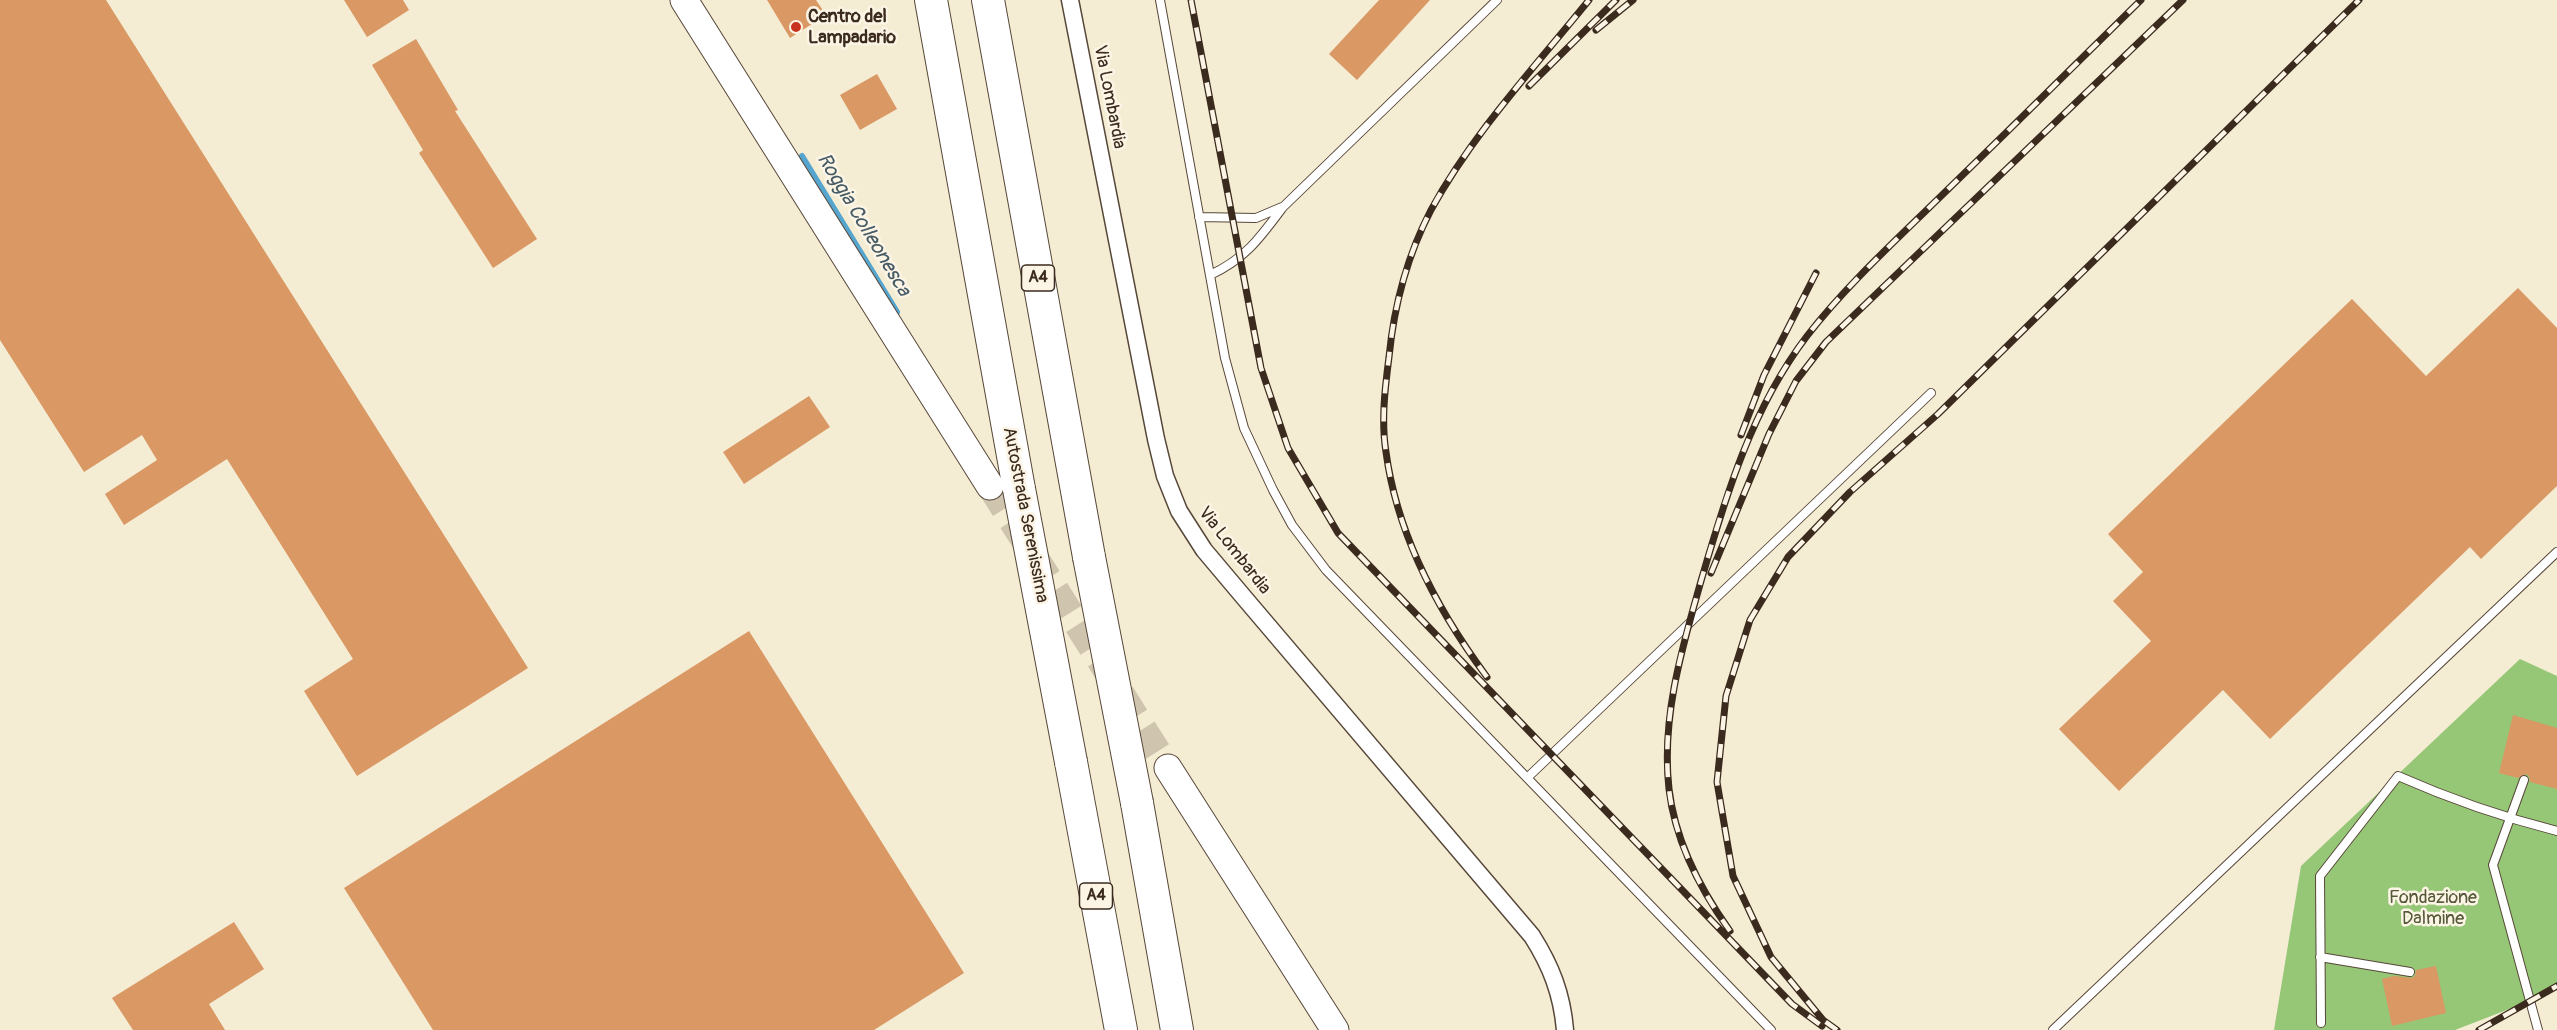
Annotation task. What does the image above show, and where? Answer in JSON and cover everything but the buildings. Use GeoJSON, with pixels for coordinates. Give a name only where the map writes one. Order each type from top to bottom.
{"type":"FeatureCollection","features":[{"type":"Feature","properties":{"kind":"highway","name":"Autostrada Serenissima"},"geometry":{"type":"LineString","coordinates":[[931,0],[1005,488],[1071,762],[1121,1030]]}},
{"type":"Feature","properties":{"kind":"highway","name":"A4"},"geometry":{"type":"LineString","coordinates":[[988,0],[1177,1030]]}},
{"type":"Feature","properties":{"kind":"main road"},"geometry":{"type":"LineString","coordinates":[[684,0],[1005,488]]}},
{"type":"Feature","properties":{"kind":"main road"},"geometry":{"type":"LineString","coordinates":[[1168,768],[1335,1030]]}},
{"type":"Feature","properties":{"kind":"street","name":"Via Lombardia"},"geometry":{"type":"LineString","coordinates":[[1070,0],[1156,439],[1176,505],[1204,550],[1532,936],[1554,975],[1562,1001],[1565,1030]]}},
{"type":"Feature","properties":{"kind":"lane"},"geometry":{"type":"LineString","coordinates":[[1160,0],[1226,358],[1244,428],[1292,525],[1326,570],[1771,1030]]}},
{"type":"Feature","properties":{"kind":"lane"},"geometry":{"type":"LineString","coordinates":[[1210,275],[1231,265],[1257,243],[1283,207],[1497,0]]}},
{"type":"Feature","properties":{"kind":"lane"},"geometry":{"type":"LineString","coordinates":[[1199,217],[1256,218],[1283,207]]}},
{"type":"Feature","properties":{"kind":"lane"},"geometry":{"type":"LineString","coordinates":[[1528,777],[1931,393]]}},
{"type":"Feature","properties":{"kind":"lane"},"geometry":{"type":"LineString","coordinates":[[2053,1030],[2557,552]]}},
{"type":"Feature","properties":{"kind":"lane"},"geometry":{"type":"LineString","coordinates":[[2321,1023],[2320,876],[2398,776],[2449,798],[2510,819],[2557,831]]}},
{"type":"Feature","properties":{"kind":"lane"},"geometry":{"type":"LineString","coordinates":[[2524,780],[2493,864],[2538,1030]]}},
{"type":"Feature","properties":{"kind":"lane"},"geometry":{"type":"LineString","coordinates":[[2320,957],[2410,972]]}},
{"type":"Feature","properties":{"kind":"green space","name":"Fondazione Dalmine"},"geometry":{"type":"Polygon","coordinates":[[[2520,659],[2557,676],[2557,986],[2530,1001],[2455,1030],[2274,1030],[2301,866],[2520,659]]]}},
{"type":"Feature","properties":{"kind":"waterway","name":"Roggia Colleonesca"},"geometry":{"type":"LineString","coordinates":[[802,156],[897,312]]}},
{"type":"Feature","properties":{"kind":"tunnel"},"geometry":{"type":"LineString","coordinates":[[990,486],[1168,768]]}},
{"type":"Feature","properties":{"kind":"railway"},"geometry":{"type":"LineString","coordinates":[[1191,0],[1261,368],[1288,448],[1338,533],[1792,1004],[1822,1026]]}},
{"type":"Feature","properties":{"kind":"railway"},"geometry":{"type":"LineString","coordinates":[[1487,677],[1452,626],[1422,571],[1391,483],[1384,428],[1391,338],[1408,263],[1431,210],[1485,128],[1589,0]]}},
{"type":"Feature","properties":{"kind":"railway"},"geometry":{"type":"LineString","coordinates":[[1529,86],[1616,0]]}},
{"type":"Feature","properties":{"kind":"railway"},"geometry":{"type":"LineString","coordinates":[[1596,30],[1633,0]]}},
{"type":"Feature","properties":{"kind":"railway"},"geometry":{"type":"LineString","coordinates":[[1730,931],[1699,881],[1683,846],[1669,789],[1668,736],[1680,658],[1694,606],[1731,485],[1756,422],[1788,364],[1807,336],[1837,300],[2141,0]]}},
{"type":"Feature","properties":{"kind":"railway"},"geometry":{"type":"LineString","coordinates":[[1711,573],[1769,434],[1796,381],[1826,342],[2183,0]]}},
{"type":"Feature","properties":{"kind":"railway"},"geometry":{"type":"LineString","coordinates":[[1837,1030],[1823,1020],[1771,957],[1733,876],[1717,782],[1726,696],[1750,620],[1788,557],[1850,492],[1938,414],[2359,0]]}},
{"type":"Feature","properties":{"kind":"railway"},"geometry":{"type":"LineString","coordinates":[[1741,435],[1764,375],[1816,273]]}},
{"type":"Feature","properties":{"kind":"railway"},"geometry":{"type":"LineString","coordinates":[[2479,1030],[2557,986]]}},
{"type":"Feature","properties":{"kind":"place","name":"Centro del Lampadario"},"geometry":{"type":"Point","coordinates":[796,27]}}]}
